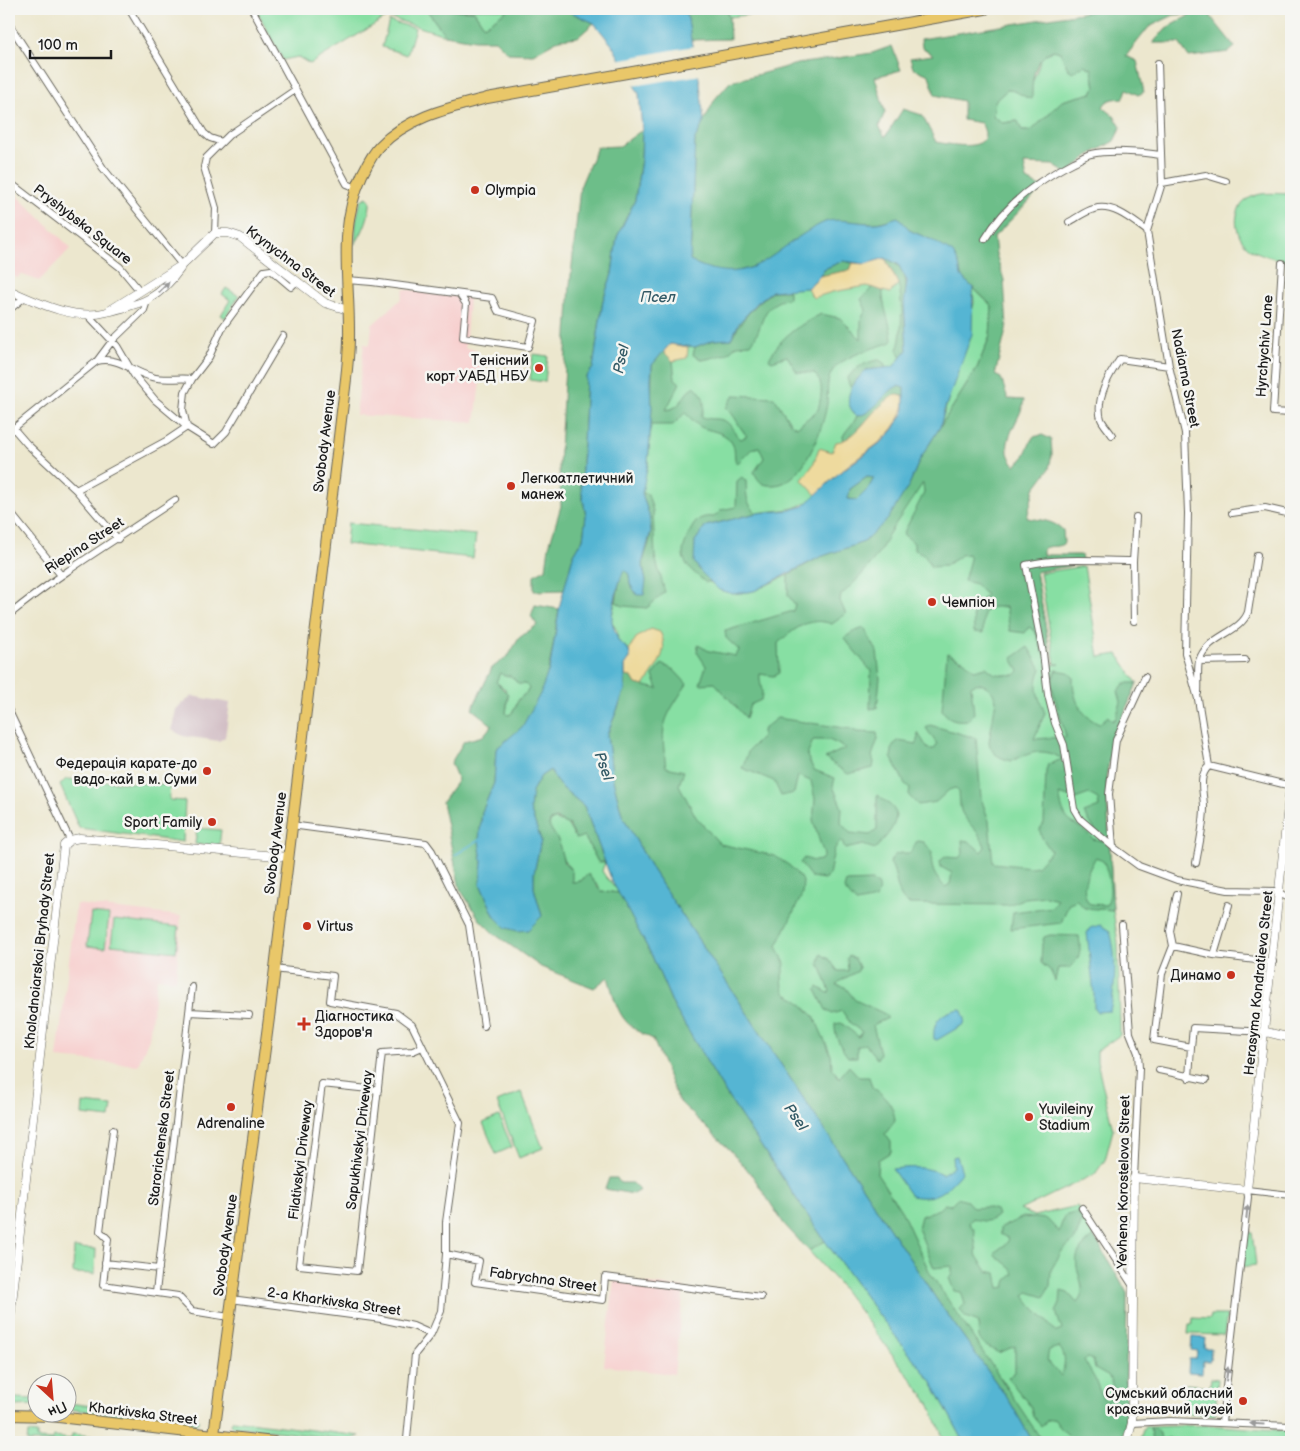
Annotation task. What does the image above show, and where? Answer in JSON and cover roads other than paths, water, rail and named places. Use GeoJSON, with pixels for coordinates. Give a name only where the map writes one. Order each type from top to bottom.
{"type":"FeatureCollection","features":[{"type":"Feature","properties":{"kind":"main road","name":"Svobody Avenue"},"geometry":{"type":"LineString","coordinates":[[214,1439],[341,420],[349,344],[347,227],[356,188],[368,163],[381,144],[397,132],[426,116],[487,98],[985,9]]}},
{"type":"Feature","properties":{"kind":"main road","name":"Kharkivska Street"},"geometry":{"type":"LineString","coordinates":[[9,1415],[50,1416],[214,1439],[274,1442]]}},
{"type":"Feature","properties":{"kind":"street"},"geometry":{"type":"LineString","coordinates":[[129,9],[204,132],[210,138],[222,142]]}},
{"type":"Feature","properties":{"kind":"street"},"geometry":{"type":"LineString","coordinates":[[252,9],[347,184],[356,188]]}},
{"type":"Feature","properties":{"kind":"street"},"geometry":{"type":"LineString","coordinates":[[9,24],[103,168],[182,265]]}},
{"type":"Feature","properties":{"kind":"street","name":"Nadiarna Street"},"geometry":{"type":"LineString","coordinates":[[1158,62],[1162,183],[1147,230],[1169,366],[1185,433],[1188,513],[1185,653],[1198,699],[1209,766]]}},
{"type":"Feature","properties":{"kind":"street"},"geometry":{"type":"LineString","coordinates":[[9,290],[67,312],[88,315],[147,301],[166,287],[182,265],[215,233],[216,208],[204,167],[206,158],[222,142],[295,90]]}},
{"type":"Feature","properties":{"kind":"street"},"geometry":{"type":"LineString","coordinates":[[985,239],[995,222],[1017,199],[1047,176],[1091,154],[1147,153],[1160,155]]}},
{"type":"Feature","properties":{"kind":"street"},"geometry":{"type":"LineString","coordinates":[[1162,183],[1206,175],[1226,181]]}},
{"type":"Feature","properties":{"kind":"street","name":"Pryshybska Square"},"geometry":{"type":"LineString","coordinates":[[9,182],[120,267],[139,290]]}},
{"type":"Feature","properties":{"kind":"street"},"geometry":{"type":"LineString","coordinates":[[1069,222],[1094,208],[1105,208],[1118,212],[1147,230]]}},
{"type":"Feature","properties":{"kind":"street","name":"Krynychna Street"},"geometry":{"type":"LineString","coordinates":[[215,233],[228,232],[240,238],[329,306],[348,310]]}},
{"type":"Feature","properties":{"kind":"street","name":"Hyrchychiv Lane"},"geometry":{"type":"LineString","coordinates":[[1282,263],[1273,412],[1291,413]]}},
{"type":"Feature","properties":{"kind":"street"},"geometry":{"type":"LineString","coordinates":[[107,312],[139,290],[182,265]]}},
{"type":"Feature","properties":{"kind":"street"},"geometry":{"type":"LineString","coordinates":[[187,426],[184,402],[192,379],[209,357],[222,328],[264,271],[271,270],[291,287],[297,281]]}},
{"type":"Feature","properties":{"kind":"street"},"geometry":{"type":"LineString","coordinates":[[347,280],[421,288],[492,298],[498,311],[535,321],[528,347],[463,337],[466,304],[460,294]]}},
{"type":"Feature","properties":{"kind":"street"},"geometry":{"type":"LineString","coordinates":[[9,310],[25,297]]}},
{"type":"Feature","properties":{"kind":"street"},"geometry":{"type":"LineString","coordinates":[[118,539],[76,490],[11,430],[48,398],[97,361],[112,341],[144,310],[147,301]]}},
{"type":"Feature","properties":{"kind":"street"},"geometry":{"type":"LineString","coordinates":[[88,315],[112,341],[128,366],[155,400],[187,426],[214,444],[226,432],[283,336]]}},
{"type":"Feature","properties":{"kind":"street"},"geometry":{"type":"LineString","coordinates":[[97,361],[107,359],[160,379],[179,377],[192,379]]}},
{"type":"Feature","properties":{"kind":"street"},"geometry":{"type":"LineString","coordinates":[[1112,435],[1101,419],[1101,404],[1107,379],[1120,359],[1169,366]]}},
{"type":"Feature","properties":{"kind":"street"},"geometry":{"type":"LineString","coordinates":[[76,490],[166,441],[187,426]]}},
{"type":"Feature","properties":{"kind":"street","name":"Riepina Street"},"geometry":{"type":"LineString","coordinates":[[9,615],[60,574],[118,539],[175,500]]}},
{"type":"Feature","properties":{"kind":"street"},"geometry":{"type":"LineString","coordinates":[[1232,514],[1265,508],[1291,514]]}},
{"type":"Feature","properties":{"kind":"street"},"geometry":{"type":"LineString","coordinates":[[9,511],[60,574]]}},
{"type":"Feature","properties":{"kind":"street"},"geometry":{"type":"LineString","coordinates":[[1134,621],[1133,561],[1136,517]]}},
{"type":"Feature","properties":{"kind":"street"},"geometry":{"type":"LineString","coordinates":[[1199,661],[1212,641],[1245,621],[1257,555]]}},
{"type":"Feature","properties":{"kind":"street"},"geometry":{"type":"LineString","coordinates":[[1133,561],[1084,560],[1039,562],[1026,565],[1043,653],[1048,695],[1054,723],[1064,745],[1074,810],[1080,819],[1139,866],[1177,880],[1228,890],[1275,891],[1281,893],[1286,899],[1291,899]]}},
{"type":"Feature","properties":{"kind":"street"},"geometry":{"type":"LineString","coordinates":[[1199,661],[1246,660]]}},
{"type":"Feature","properties":{"kind":"street","name":"Nadiarna Street"},"geometry":{"type":"LineString","coordinates":[[1198,699],[1199,661]]}},
{"type":"Feature","properties":{"kind":"street"},"geometry":{"type":"LineString","coordinates":[[1113,847],[1109,794],[1116,740],[1145,677]]}},
{"type":"Feature","properties":{"kind":"street","name":"Kholodnoiarskoi Bryhady Street"},"geometry":{"type":"LineString","coordinates":[[9,711],[70,840],[64,845],[63,851],[9,1329]]}},
{"type":"Feature","properties":{"kind":"street"},"geometry":{"type":"LineString","coordinates":[[1196,863],[1204,806],[1201,789],[1204,770],[1209,766],[1291,784]]}},
{"type":"Feature","properties":{"kind":"street","name":"Herasyma Kondratieva Street"},"geometry":{"type":"LineString","coordinates":[[1247,1190],[1266,1032],[1291,784]]}},
{"type":"Feature","properties":{"kind":"street"},"geometry":{"type":"LineString","coordinates":[[291,825],[426,843],[432,851],[469,925],[484,1026]]}},
{"type":"Feature","properties":{"kind":"street"},"geometry":{"type":"LineString","coordinates":[[70,840],[80,838],[287,857]]}},
{"type":"Feature","properties":{"kind":"street"},"geometry":{"type":"LineString","coordinates":[[1177,894],[1170,931],[1173,946],[1162,974],[1154,1040],[1191,1047]]}},
{"type":"Feature","properties":{"kind":"street"},"geometry":{"type":"LineString","coordinates":[[1214,954],[1229,905]]}},
{"type":"Feature","properties":{"kind":"street","name":"Yevhena Korostelova Street"},"geometry":{"type":"LineString","coordinates":[[1122,925],[1130,1033],[1138,1053],[1139,1064],[1134,1178],[1132,1424],[1127,1442]]}},
{"type":"Feature","properties":{"kind":"street"},"geometry":{"type":"LineString","coordinates":[[1173,946],[1273,962]]}},
{"type":"Feature","properties":{"kind":"street"},"geometry":{"type":"LineString","coordinates":[[274,969],[333,976],[330,1001],[396,1013],[412,1025],[460,1123],[446,1222],[446,1254],[441,1311],[431,1334],[415,1354],[407,1440]]}},
{"type":"Feature","properties":{"kind":"street","name":"Starorichenska Street"},"geometry":{"type":"LineString","coordinates":[[156,1292],[192,988]]}},
{"type":"Feature","properties":{"kind":"street"},"geometry":{"type":"LineString","coordinates":[[189,1012],[249,1015]]}},
{"type":"Feature","properties":{"kind":"street"},"geometry":{"type":"LineString","coordinates":[[1189,1078],[1194,1028],[1266,1032],[1291,1038]]}},
{"type":"Feature","properties":{"kind":"street","name":"Sapukhivskyi Driveway"},"geometry":{"type":"LineString","coordinates":[[357,1271],[382,1053],[413,1051],[422,1047]]}},
{"type":"Feature","properties":{"kind":"street"},"geometry":{"type":"LineString","coordinates":[[1159,1070],[1189,1078],[1206,1080]]}},
{"type":"Feature","properties":{"kind":"street","name":"Filativskyi Driveway"},"geometry":{"type":"LineString","coordinates":[[357,1271],[300,1265],[322,1084],[378,1090]]}},
{"type":"Feature","properties":{"kind":"street"},"geometry":{"type":"LineString","coordinates":[[112,1130],[100,1231],[108,1239],[103,1285],[178,1296],[192,1311],[229,1316]]}},
{"type":"Feature","properties":{"kind":"street"},"geometry":{"type":"LineString","coordinates":[[1134,1178],[1291,1195]]}},
{"type":"Feature","properties":{"kind":"street"},"geometry":{"type":"LineString","coordinates":[[1222,1422],[1248,1197],[1247,1190]]}},
{"type":"Feature","properties":{"kind":"street"},"geometry":{"type":"LineString","coordinates":[[1082,1208],[1133,1286]]}},
{"type":"Feature","properties":{"kind":"street","name":"Fabrychna Street"},"geometry":{"type":"LineString","coordinates":[[446,1254],[479,1261],[475,1282],[603,1300],[606,1278],[761,1297]]}},
{"type":"Feature","properties":{"kind":"street"},"geometry":{"type":"LineString","coordinates":[[105,1263],[159,1269]]}},
{"type":"Feature","properties":{"kind":"street","name":"2-a Kharkivska Street"},"geometry":{"type":"LineString","coordinates":[[231,1299],[381,1319],[413,1326],[431,1334]]}},
{"type":"Feature","properties":{"kind":"street"},"geometry":{"type":"LineString","coordinates":[[1132,1424],[1163,1421],[1291,1426]]}},
{"type":"Feature","properties":{"kind":"water","name":"Псел"},"geometry":{"type":"Polygon","coordinates":[[[564,9],[683,9],[688,19],[700,83],[704,122],[695,139],[690,261],[713,269],[731,271],[748,269],[825,222],[836,220],[878,223],[898,217],[911,231],[932,240],[953,253],[959,264],[961,276],[973,288],[972,334],[940,427],[920,459],[909,485],[888,519],[864,542],[820,557],[754,591],[733,594],[719,590],[694,562],[695,541],[706,526],[757,513],[790,510],[804,506],[839,473],[884,440],[894,429],[904,412],[904,388],[898,386],[868,411],[857,416],[849,404],[849,398],[853,386],[866,370],[893,367],[907,350],[904,303],[907,281],[898,264],[885,258],[865,264],[843,261],[824,269],[820,276],[807,288],[772,291],[758,302],[739,323],[731,339],[713,340],[695,347],[670,344],[652,365],[652,408],[648,464],[642,493],[649,515],[651,531],[642,564],[646,581],[644,595],[637,595],[630,584],[629,574],[624,570],[616,593],[612,623],[618,641],[629,650],[630,658],[625,665],[625,690],[607,735],[613,780],[622,815],[653,871],[937,1300],[1010,1402],[1033,1442],[968,1442],[962,1438],[931,1381],[878,1314],[825,1241],[728,1097],[674,1007],[652,956],[612,881],[584,806],[559,785],[550,770],[541,776],[532,791],[530,809],[541,840],[534,873],[534,888],[542,916],[528,930],[518,931],[506,928],[495,917],[480,884],[482,862],[479,840],[482,812],[494,783],[496,749],[522,727],[540,694],[550,666],[560,604],[573,556],[583,539],[586,516],[581,487],[586,377],[593,368],[603,300],[612,274],[617,237],[635,200],[641,159],[642,130],[639,94],[612,45],[594,23],[564,9]],[[867,477],[850,489],[848,499],[857,500],[868,489],[874,478],[867,477]]]}},
{"type":"Feature","properties":{"kind":"water"},"geometry":{"type":"Polygon","coordinates":[[[1100,925],[1110,931],[1114,950],[1115,971],[1110,1011],[1097,1012],[1094,1008],[1087,933],[1090,928],[1100,925]]]}},
{"type":"Feature","properties":{"kind":"water"},"geometry":{"type":"Polygon","coordinates":[[[961,1009],[965,1018],[964,1024],[937,1040],[934,1039],[935,1027],[940,1018],[944,1014],[961,1009]]]}},
{"type":"Feature","properties":{"kind":"water"},"geometry":{"type":"Polygon","coordinates":[[[957,1156],[962,1172],[946,1189],[928,1197],[911,1196],[892,1169],[918,1168],[942,1174],[953,1167],[952,1157],[957,1156]]]}},
{"type":"Feature","properties":{"kind":"water"},"geometry":{"type":"Polygon","coordinates":[[[1192,1337],[1205,1338],[1204,1348],[1211,1348],[1210,1361],[1203,1361],[1202,1373],[1188,1372],[1189,1359],[1196,1359],[1197,1351],[1191,1350],[1192,1337]]]}},
{"type":"Feature","properties":{"kind":"waterway"},"geometry":{"type":"LineString","coordinates":[[455,855],[479,840]]}},
{"type":"Feature","properties":{"kind":"place","name":"Olympia"},"geometry":{"type":"Point","coordinates":[475,190]}},
{"type":"Feature","properties":{"kind":"place","name":"Тенісний корт УАБД НБУ"},"geometry":{"type":"Point","coordinates":[539,368]}},
{"type":"Feature","properties":{"kind":"place","name":"Легкоатлетичний манеж"},"geometry":{"type":"Point","coordinates":[511,486]}},
{"type":"Feature","properties":{"kind":"place","name":"Чемпіон"},"geometry":{"type":"Point","coordinates":[932,602]}},
{"type":"Feature","properties":{"kind":"place","name":"Федерація карате-до вадо-кай в м. Суми"},"geometry":{"type":"Point","coordinates":[207,771]}},
{"type":"Feature","properties":{"kind":"place","name":"Sport Family"},"geometry":{"type":"Point","coordinates":[212,822]}},
{"type":"Feature","properties":{"kind":"place","name":"Virtus"},"geometry":{"type":"Point","coordinates":[307,926]}},
{"type":"Feature","properties":{"kind":"place","name":"Динамо"},"geometry":{"type":"Point","coordinates":[1231,975]}},
{"type":"Feature","properties":{"kind":"place","name":"Діагностика Здоров'я"},"geometry":{"type":"Point","coordinates":[304,1024]}},
{"type":"Feature","properties":{"kind":"place","name":"Adrenaline"},"geometry":{"type":"Point","coordinates":[231,1107]}},
{"type":"Feature","properties":{"kind":"place","name":"Yuvileiny Stadium"},"geometry":{"type":"Point","coordinates":[1029,1117]}},
{"type":"Feature","properties":{"kind":"place","name":"Сумський обласний краєзнавчий музей"},"geometry":{"type":"Point","coordinates":[1243,1401]}},
{"type":"Feature","properties":{"kind":"water label","name":"Psel"},"geometry":{"type":"Point","coordinates":[621,359]}},
{"type":"Feature","properties":{"kind":"water label","name":"Psel"},"geometry":{"type":"Point","coordinates":[604,766]}},
{"type":"Feature","properties":{"kind":"water label","name":"Psel"},"geometry":{"type":"Point","coordinates":[796,1117]}}]}
